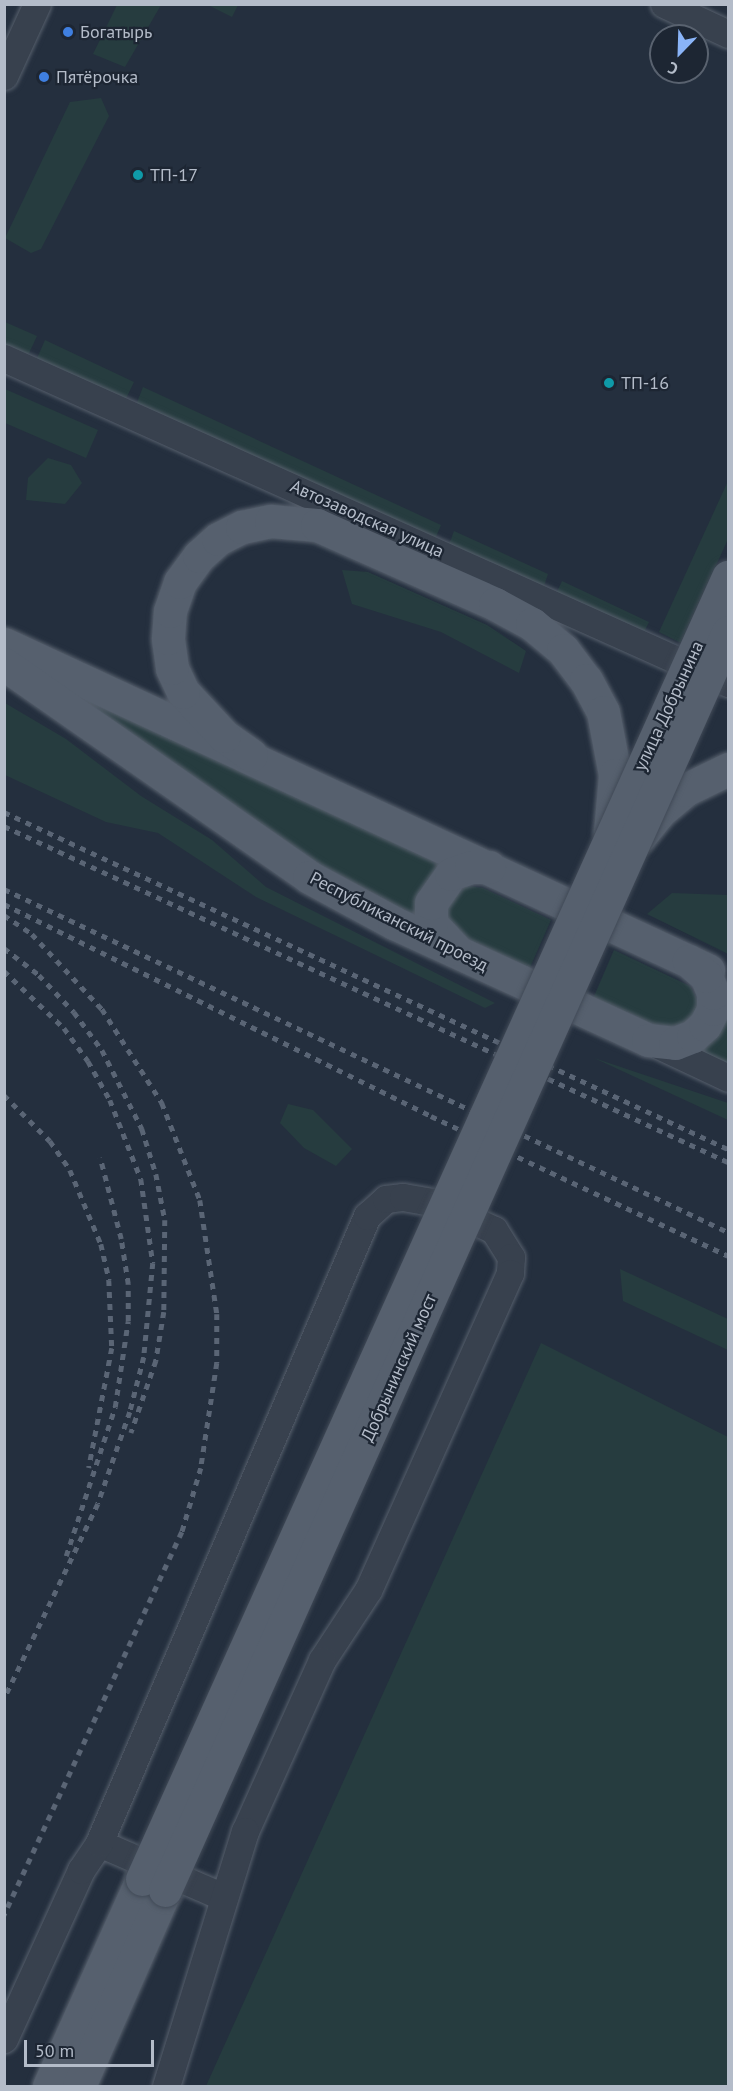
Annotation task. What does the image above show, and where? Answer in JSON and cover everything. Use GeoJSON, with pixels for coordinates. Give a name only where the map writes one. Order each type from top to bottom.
{"type":"FeatureCollection","features":[{"type":"Feature","properties":{"kind":"main road"},"geometry":{"type":"LineString","coordinates":[[251,755],[206,719],[183,692],[172,668],[168,638],[170,611],[180,582],[199,556],[219,539],[242,527],[295,521],[336,532],[495,604],[532,624],[563,650],[586,680],[603,712],[615,775],[621,841]]}},
{"type":"Feature","properties":{"kind":"main road","name":"улица Добрынина"},"geometry":{"type":"LineString","coordinates":[[621,841],[729,577]]}},
{"type":"Feature","properties":{"kind":"main road","name":"улица Добрынина"},"geometry":{"type":"LineString","coordinates":[[621,841],[729,632]]}},
{"type":"Feature","properties":{"kind":"main road"},"geometry":{"type":"LineString","coordinates":[[4,644],[251,755],[729,980]]}},
{"type":"Feature","properties":{"kind":"main road","name":"Республиканский проезд"},"geometry":{"type":"LineString","coordinates":[[4,664],[275,856],[394,923],[648,1040]]}},
{"type":"Feature","properties":{"kind":"main road"},"geometry":{"type":"LineString","coordinates":[[621,841],[685,790],[729,769]]}},
{"type":"Feature","properties":{"kind":"main road","name":"Добрынинский мост"},"geometry":{"type":"LineString","coordinates":[[154,1885],[621,841]]}},
{"type":"Feature","properties":{"kind":"main road"},"geometry":{"type":"LineString","coordinates":[[465,956],[442,939],[431,923],[431,903],[451,874],[471,867],[489,867]]}},
{"type":"Feature","properties":{"kind":"main road"},"geometry":{"type":"LineString","coordinates":[[648,1040],[675,1043],[693,1036],[705,1025],[713,1009],[713,993],[706,976],[689,961]]}},
{"type":"Feature","properties":{"kind":"main road"},"geometry":{"type":"LineString","coordinates":[[49,2086],[154,1885]]}},
{"type":"Feature","properties":{"kind":"main road"},"geometry":{"type":"LineString","coordinates":[[79,2086],[154,1885]]}},
{"type":"Feature","properties":{"kind":"street"},"geometry":{"type":"LineString","coordinates":[[4,76],[37,4]]}},
{"type":"Feature","properties":{"kind":"street"},"geometry":{"type":"LineString","coordinates":[[664,4],[729,34]]}},
{"type":"Feature","properties":{"kind":"street","name":"Автозаводская улица"},"geometry":{"type":"LineString","coordinates":[[4,358],[729,683]]}},
{"type":"Feature","properties":{"kind":"street","name":"Республиканский проезд"},"geometry":{"type":"LineString","coordinates":[[648,1040],[729,1078]]}},
{"type":"Feature","properties":{"kind":"street"},"geometry":{"type":"LineString","coordinates":[[4,2039],[81,1870],[99,1843],[367,1216],[386,1199],[403,1197],[436,1203],[477,1220],[494,1230],[511,1257],[503,1293],[368,1590],[322,1660],[245,1831],[223,1897],[191,2015],[166,2086]]}},
{"type":"Feature","properties":{"kind":"street"},"geometry":{"type":"LineString","coordinates":[[99,1843],[223,1897]]}},
{"type":"Feature","properties":{"kind":"green space"},"geometry":{"type":"Polygon","coordinates":[[[117,5],[161,5],[125,67],[93,54],[117,5]]]}},
{"type":"Feature","properties":{"kind":"green space"},"geometry":{"type":"Polygon","coordinates":[[[208,5],[238,5],[232,17],[208,5]]]}},
{"type":"Feature","properties":{"kind":"green space"},"geometry":{"type":"Polygon","coordinates":[[[101,98],[109,116],[41,249],[31,253],[5,238],[70,102],[101,98]]]}},
{"type":"Feature","properties":{"kind":"green space"},"geometry":{"type":"Polygon","coordinates":[[[5,322],[37,336],[25,362],[5,352],[5,322]]]}},
{"type":"Feature","properties":{"kind":"green space"},"geometry":{"type":"Polygon","coordinates":[[[45,340],[134,382],[123,405],[34,365],[45,340]]]}},
{"type":"Feature","properties":{"kind":"green space"},"geometry":{"type":"Polygon","coordinates":[[[143,387],[441,525],[433,544],[134,410],[143,387]]]}},
{"type":"Feature","properties":{"kind":"green space"},"geometry":{"type":"Polygon","coordinates":[[[5,389],[98,430],[86,458],[5,423],[5,389]]]}},
{"type":"Feature","properties":{"kind":"green space"},"geometry":{"type":"Polygon","coordinates":[[[48,458],[71,465],[82,483],[65,504],[26,500],[28,478],[48,458]]]}},
{"type":"Feature","properties":{"kind":"green space"},"geometry":{"type":"Polygon","coordinates":[[[728,481],[728,539],[681,643],[659,632],[728,481]]]}},
{"type":"Feature","properties":{"kind":"green space"},"geometry":{"type":"Polygon","coordinates":[[[454,531],[548,574],[542,592],[447,550],[454,531]]]}},
{"type":"Feature","properties":{"kind":"green space"},"geometry":{"type":"Polygon","coordinates":[[[342,570],[368,572],[487,625],[526,651],[519,673],[441,632],[352,604],[342,570]]]}},
{"type":"Feature","properties":{"kind":"green space"},"geometry":{"type":"Polygon","coordinates":[[[562,581],[649,622],[642,636],[555,596],[562,581]]]}},
{"type":"Feature","properties":{"kind":"green space"},"geometry":{"type":"Polygon","coordinates":[[[62,687],[450,862],[420,927],[371,902],[62,687]]]}},
{"type":"Feature","properties":{"kind":"green space"},"geometry":{"type":"Polygon","coordinates":[[[5,703],[66,739],[141,796],[212,840],[266,887],[495,1003],[485,1008],[256,897],[158,833],[106,822],[5,775],[5,703]]]}},
{"type":"Feature","properties":{"kind":"green space"},"geometry":{"type":"Polygon","coordinates":[[[467,886],[483,888],[551,920],[528,972],[464,942],[444,919],[452,895],[467,886]]]}},
{"type":"Feature","properties":{"kind":"green space"},"geometry":{"type":"Polygon","coordinates":[[[672,893],[728,895],[728,954],[647,914],[672,893]]]}},
{"type":"Feature","properties":{"kind":"green space"},"geometry":{"type":"Polygon","coordinates":[[[614,950],[690,986],[697,999],[698,1015],[675,1033],[592,1001],[614,950]]]}},
{"type":"Feature","properties":{"kind":"green space"},"geometry":{"type":"Polygon","coordinates":[[[728,990],[728,1064],[694,1050],[720,1033],[726,1018],[728,990]]]}},
{"type":"Feature","properties":{"kind":"green space"},"geometry":{"type":"Polygon","coordinates":[[[594,1058],[728,1103],[728,1120],[594,1058]]]}},
{"type":"Feature","properties":{"kind":"green space"},"geometry":{"type":"Polygon","coordinates":[[[288,1104],[313,1110],[352,1149],[336,1166],[304,1148],[280,1123],[288,1104]]]}},
{"type":"Feature","properties":{"kind":"green space"},"geometry":{"type":"Polygon","coordinates":[[[620,1269],[728,1319],[728,1350],[623,1301],[620,1269]]]}},
{"type":"Feature","properties":{"kind":"green space"},"geometry":{"type":"Polygon","coordinates":[[[541,1343],[728,1437],[728,2086],[206,2086],[541,1343]]]}},
{"type":"Feature","properties":{"kind":"railway"},"geometry":{"type":"LineString","coordinates":[[4,812],[728,1149]]}},
{"type":"Feature","properties":{"kind":"railway"},"geometry":{"type":"LineString","coordinates":[[4,826],[728,1162]]}},
{"type":"Feature","properties":{"kind":"railway"},"geometry":{"type":"LineString","coordinates":[[4,889],[728,1232]]}},
{"type":"Feature","properties":{"kind":"railway"},"geometry":{"type":"LineString","coordinates":[[4,904],[431,1116],[728,1256]]}},
{"type":"Feature","properties":{"kind":"railway"},"geometry":{"type":"LineString","coordinates":[[4,915],[32,934],[102,1009],[162,1103],[200,1200],[217,1314],[217,1363],[201,1468],[182,1532],[4,1916]]}},
{"type":"Feature","properties":{"kind":"railway"},"geometry":{"type":"LineString","coordinates":[[4,948],[39,975],[74,1012],[102,1050],[142,1129],[156,1174],[165,1220],[164,1312],[156,1361],[131,1433]]}},
{"type":"Feature","properties":{"kind":"railway"},"geometry":{"type":"LineString","coordinates":[[4,971],[64,1028],[88,1061],[110,1100],[141,1179],[153,1263],[144,1357],[130,1412],[98,1504],[4,1699]]}},
{"type":"Feature","properties":{"kind":"railway"},"geometry":{"type":"LineString","coordinates":[[4,1095],[50,1141],[70,1170],[101,1244],[109,1280],[112,1348],[89,1468]]}},
{"type":"Feature","properties":{"kind":"railway"},"geometry":{"type":"LineString","coordinates":[[66,1556],[115,1407],[128,1321],[128,1284],[121,1239],[100,1158]]}},
{"type":"Feature","properties":{"kind":"place","name":"Богатырь"},"geometry":{"type":"Point","coordinates":[68,32]}},
{"type":"Feature","properties":{"kind":"place","name":"Пятёрочка"},"geometry":{"type":"Point","coordinates":[44,77]}},
{"type":"Feature","properties":{"kind":"place","name":"ТП-17"},"geometry":{"type":"Point","coordinates":[138,175]}},
{"type":"Feature","properties":{"kind":"place","name":"ТП-16"},"geometry":{"type":"Point","coordinates":[609,383]}}]}
